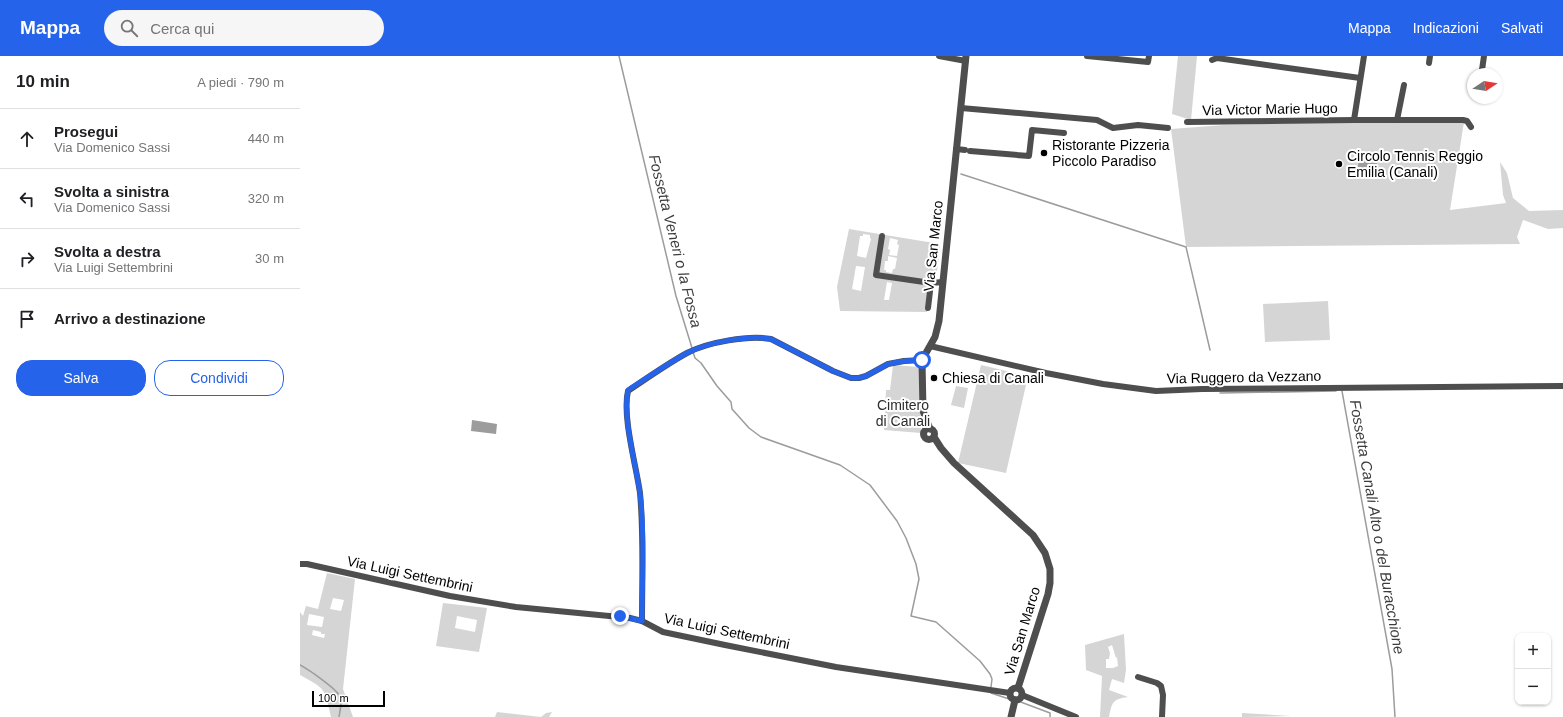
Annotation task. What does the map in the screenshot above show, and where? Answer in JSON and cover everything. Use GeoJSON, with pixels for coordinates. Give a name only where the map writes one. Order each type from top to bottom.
{"type":"FeatureCollection","features":[{"type":"Feature","properties":{"kind":"street","name":"Via San Marco"},"geometry":{"type":"LineString","coordinates":[[939,56],[966,59],[938,327],[922,360],[923,412],[927,430],[934,432],[932,438],[972,480],[1032,535],[1040,544],[1048,560],[1051,576],[1048,594],[1018,688]]}},
{"type":"Feature","properties":{"kind":"street"},"geometry":{"type":"LineString","coordinates":[[1087,56],[1148,62],[1149,56]]}},
{"type":"Feature","properties":{"kind":"street","name":"Via Victor Marie Hugo"},"geometry":{"type":"LineString","coordinates":[[1354,120],[1364,56]]}},
{"type":"Feature","properties":{"kind":"street"},"geometry":{"type":"LineString","coordinates":[[1429,63],[1430,56]]}},
{"type":"Feature","properties":{"kind":"street"},"geometry":{"type":"LineString","coordinates":[[1482,68],[1484,56]]}},
{"type":"Feature","properties":{"kind":"street"},"geometry":{"type":"LineString","coordinates":[[1212,60],[1217,58],[1360,78]]}},
{"type":"Feature","properties":{"kind":"street"},"geometry":{"type":"LineString","coordinates":[[1397,120],[1404,84]]}},
{"type":"Feature","properties":{"kind":"street"},"geometry":{"type":"LineString","coordinates":[[961,108],[1097,120],[1113,128],[1138,125],[1168,128]]}},
{"type":"Feature","properties":{"kind":"street","name":"Via Victor Marie Hugo"},"geometry":{"type":"LineString","coordinates":[[1187,122],[1466,120],[1471,127]]}},
{"type":"Feature","properties":{"kind":"street"},"geometry":{"type":"LineString","coordinates":[[956,149],[1029,156],[1032,130],[1064,133]]}},
{"type":"Feature","properties":{"kind":"street"},"geometry":{"type":"LineString","coordinates":[[882,236],[876,275],[931,283],[942,282]]}},
{"type":"Feature","properties":{"kind":"street"},"geometry":{"type":"LineString","coordinates":[[928,308],[931,283]]}},
{"type":"Feature","properties":{"kind":"street"},"geometry":{"type":"LineString","coordinates":[[642,621],[642,518],[640,493],[628,418],[628,390],[688,352],[724,342],[748,338],[760,337],[771,339],[833,371],[851,378],[866,376],[888,364],[922,360]]}},
{"type":"Feature","properties":{"kind":"street","name":"Via Ruggero da Vezzano"},"geometry":{"type":"LineString","coordinates":[[930,346],[1046,373],[1103,384],[1156,391],[1217,389],[1563,386]]}},
{"type":"Feature","properties":{"kind":"street","name":"Via Luigi Settembrini"},"geometry":{"type":"LineString","coordinates":[[300,564],[307,564],[450,596],[516,607],[625,617],[642,621],[663,632],[836,667],[1010,693]]}},
{"type":"Feature","properties":{"kind":"street"},"geometry":{"type":"LineString","coordinates":[[1138,677],[1157,683],[1161,686],[1163,694],[1162,717]]}},
{"type":"Feature","properties":{"kind":"street"},"geometry":{"type":"LineString","coordinates":[[1011,717],[1017,699],[1021,690],[1018,688],[1012,689],[1010,693],[1012,698],[1017,699],[1076,717]]}},
{"type":"Feature","properties":{"kind":"green space"},"geometry":{"type":"Polygon","coordinates":[[[1178,56],[1197,56],[1191,120],[1172,114],[1178,56]]]}},
{"type":"Feature","properties":{"kind":"green space","name":"Circolo Tennis Reggio Emilia (Canali)"},"geometry":{"type":"Polygon","coordinates":[[[1337,122],[1464,122],[1450,210],[1506,203],[1503,195],[1500,162],[1507,173],[1513,198],[1529,211],[1563,210],[1563,228],[1548,229],[1523,220],[1517,237],[1520,244],[1186,247],[1171,129],[1224,125],[1337,122]]]}},
{"type":"Feature","properties":{"kind":"green space"},"geometry":{"type":"Polygon","coordinates":[[[849,229],[940,244],[936,282],[931,283],[927,312],[840,311],[837,287],[849,229]],[[863,234],[863,236],[860,236],[857,256],[866,258],[871,239],[870,235],[863,234]],[[890,238],[888,249],[890,250],[889,255],[897,256],[899,245],[897,244],[898,240],[890,238]],[[888,256],[888,261],[885,261],[884,270],[892,273],[893,269],[895,269],[897,258],[888,256]],[[856,266],[852,289],[861,291],[865,267],[856,266]],[[887,282],[884,300],[889,300],[892,283],[887,282]]]}},
{"type":"Feature","properties":{"kind":"green space"},"geometry":{"type":"Polygon","coordinates":[[[1328,301],[1330,340],[1265,342],[1263,304],[1328,301]]]}},
{"type":"Feature","properties":{"kind":"green space","name":"Cimitero di Canali"},"geometry":{"type":"Polygon","coordinates":[[[893,365],[919,367],[921,433],[884,430],[886,390],[890,390],[893,365]]]}},
{"type":"Feature","properties":{"kind":"green space"},"geometry":{"type":"Polygon","coordinates":[[[981,365],[1028,376],[1006,473],[958,463],[981,365]]]}},
{"type":"Feature","properties":{"kind":"green space"},"geometry":{"type":"Polygon","coordinates":[[[956,386],[968,388],[964,408],[951,405],[956,386]]]}},
{"type":"Feature","properties":{"kind":"green space"},"geometry":{"type":"Polygon","coordinates":[[[327,573],[355,579],[343,689],[353,717],[331,717],[323,691],[320,687],[300,675],[300,612],[303,616],[306,606],[318,609],[327,573]],[[333,598],[330,609],[341,611],[344,600],[333,598]],[[309,614],[307,625],[322,627],[324,617],[309,614]],[[313,630],[312,635],[324,638],[325,634],[321,634],[321,632],[313,630]]]}},
{"type":"Feature","properties":{"kind":"green space"},"geometry":{"type":"Polygon","coordinates":[[[443,603],[487,608],[479,652],[436,646],[443,603]],[[457,616],[455,628],[475,632],[477,620],[457,616]]]}},
{"type":"Feature","properties":{"kind":"green space"},"geometry":{"type":"Polygon","coordinates":[[[1124,634],[1126,670],[1124,683],[1112,679],[1109,690],[1128,697],[1114,702],[1109,717],[1100,717],[1102,676],[1086,670],[1085,645],[1124,634]],[[1112,645],[1108,647],[1110,653],[1109,659],[1106,659],[1106,668],[1118,666],[1117,657],[1116,658],[1112,645]]]}},
{"type":"Feature","properties":{"kind":"green space"},"geometry":{"type":"Polygon","coordinates":[[[497,712],[541,717],[495,717],[497,712]]]}},
{"type":"Feature","properties":{"kind":"green space"},"geometry":{"type":"Polygon","coordinates":[[[552,712],[549,717],[541,717],[546,713],[552,712]]]}},
{"type":"Feature","properties":{"kind":"green space"},"geometry":{"type":"Polygon","coordinates":[[[1242,713],[1291,716],[1242,717],[1242,713]]]}},
{"type":"Feature","properties":{"kind":"shaded area"},"geometry":{"type":"Polygon","coordinates":[[[1359,159],[1363,159],[1366,163],[1377,163],[1375,178],[1371,179],[1366,175],[1357,175],[1359,159]]]}},
{"type":"Feature","properties":{"kind":"shaded area"},"geometry":{"type":"Polygon","coordinates":[[[472,420],[497,424],[496,434],[471,431],[472,420]]]}},
{"type":"Feature","properties":{"kind":"waterway","name":"Fossetta Veneri o la Fossa"},"geometry":{"type":"LineString","coordinates":[[619,56],[676,296],[692,348]]}},
{"type":"Feature","properties":{"kind":"waterway","name":"Fossetta Canali Alto o del Buracchione"},"geometry":{"type":"LineString","coordinates":[[961,174],[1186,247],[1210,350]]}},
{"type":"Feature","properties":{"kind":"waterway","name":"Fossetta Veneri o la Fossa"},"geometry":{"type":"LineString","coordinates":[[693,352],[695,358],[701,363],[717,386],[731,402],[732,409],[749,428],[761,437],[840,465],[870,485],[897,521],[906,538],[916,564],[919,579],[911,616],[936,622],[980,661],[990,674],[992,679],[991,687]]}},
{"type":"Feature","properties":{"kind":"waterway","name":"Fossetta Canali Alto o del Buracchione"},"geometry":{"type":"LineString","coordinates":[[1220,393],[1336,391]]}},
{"type":"Feature","properties":{"kind":"waterway","name":"Fossetta Canali Alto o del Buracchione"},"geometry":{"type":"LineString","coordinates":[[1342,391],[1392,669],[1395,717]]}},
{"type":"Feature","properties":{"kind":"waterway"},"geometry":{"type":"LineString","coordinates":[[300,665],[327,683],[339,695],[341,703],[339,717]]}},
{"type":"Feature","properties":{"kind":"waterway","name":"Fossetta Veneri o la Fossa"},"geometry":{"type":"LineString","coordinates":[[991,693],[1012,700]]}},
{"type":"Feature","properties":{"kind":"waterway","name":"Fossetta Veneri o la Fossa"},"geometry":{"type":"LineString","coordinates":[[1018,701],[1050,713],[1050,717]]}},
{"type":"Feature","properties":{"kind":"place","name":"Ristorante Pizzeria Piccolo Paradiso"},"geometry":{"type":"Point","coordinates":[1044,153]}},
{"type":"Feature","properties":{"kind":"place","name":"Circolo Tennis Reggio Emilia (Canali)"},"geometry":{"type":"Point","coordinates":[1339,164]}},
{"type":"Feature","properties":{"kind":"place","name":"Chiesa di Canali"},"geometry":{"type":"Point","coordinates":[934,378]}},
{"type":"Feature","properties":{"kind":"route"},"geometry":{"type":"LineString","coordinates":[[620,616],[642,621],[642,518],[640,493],[628,418],[628,390],[688,352],[724,342],[748,338],[760,337],[771,339],[833,371],[851,378],[866,376],[888,364],[922,360]]}}]}
